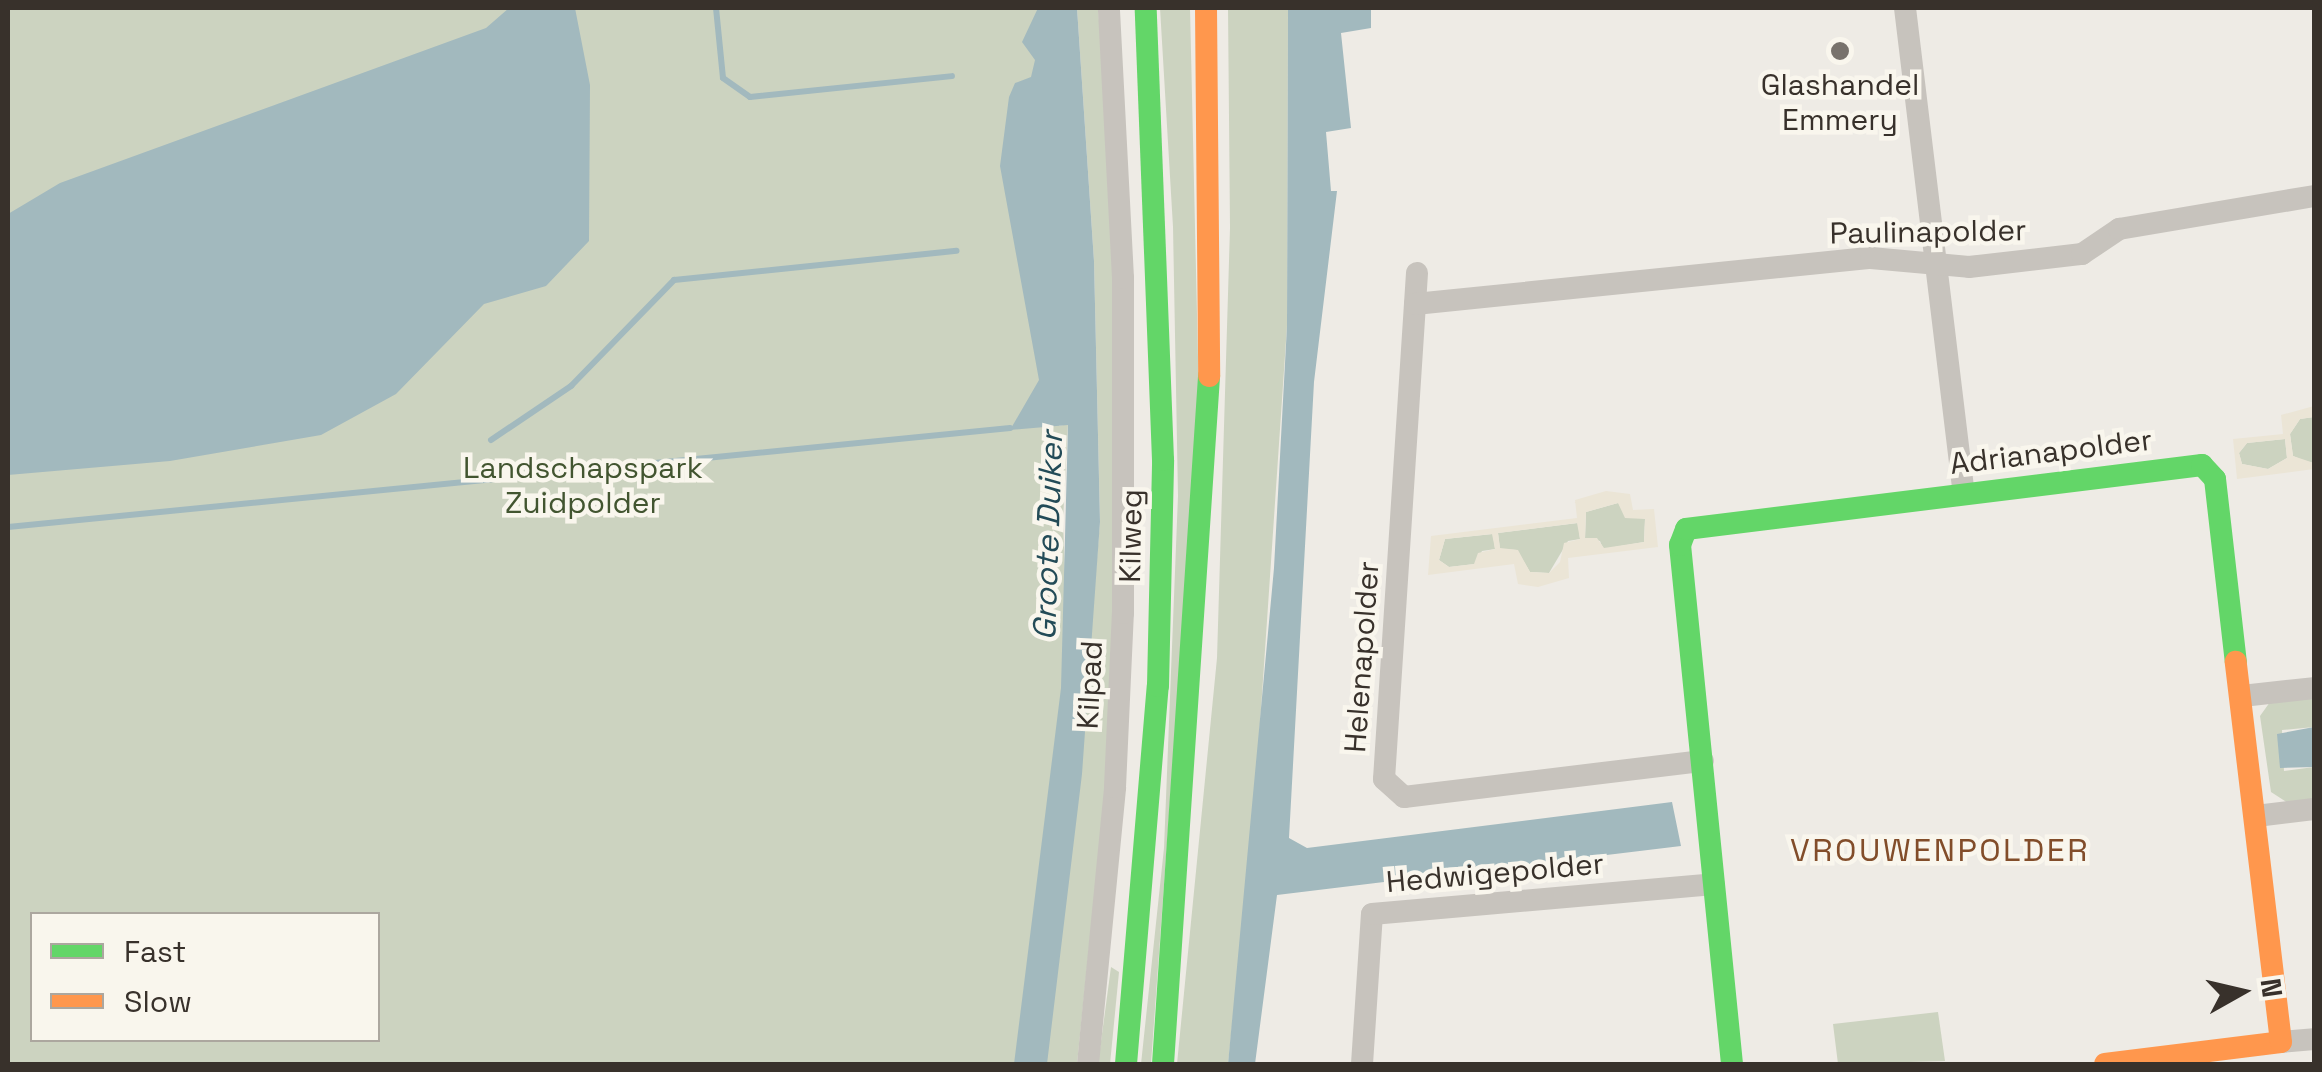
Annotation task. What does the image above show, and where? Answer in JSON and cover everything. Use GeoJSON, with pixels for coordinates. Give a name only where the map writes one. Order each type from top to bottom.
{"type":"FeatureCollection","features":[{"type":"Feature","properties":{"kind":"main road","name":"Kilweg"},"geometry":{"type":"LineString","coordinates":[[1126,1064],[1158,686],[1163,460],[1146,8]]}},
{"type":"Feature","properties":{"kind":"main road"},"geometry":{"type":"LineString","coordinates":[[1163,1064],[1207,470],[1212,206],[1206,8]]}},
{"type":"Feature","properties":{"kind":"main road","name":"Adrianapolder"},"geometry":{"type":"LineString","coordinates":[[1732,1064],[1680,545],[1686,530],[2202,465],[2215,478],[2281,1042]]}},
{"type":"Feature","properties":{"kind":"main road"},"geometry":{"type":"LineString","coordinates":[[2105,1064],[2281,1042]]}},
{"type":"Feature","properties":{"kind":"street","name":"Kilpad"},"geometry":{"type":"LineString","coordinates":[[1088,1064],[1115,787],[1123,613],[1123,278],[1109,8]]}},
{"type":"Feature","properties":{"kind":"street"},"geometry":{"type":"LineString","coordinates":[[1905,8],[1964,493]]}},
{"type":"Feature","properties":{"kind":"street","name":"Paulinapolder"},"geometry":{"type":"LineString","coordinates":[[1415,304],[1871,258],[1936,264],[2082,254],[2119,229],[2314,196]]}},
{"type":"Feature","properties":{"kind":"street","name":"Helenapolder"},"geometry":{"type":"LineString","coordinates":[[1417,272],[1384,780],[1404,796],[1703,761]]}},
{"type":"Feature","properties":{"kind":"street"},"geometry":{"type":"LineString","coordinates":[[2242,696],[2314,688]]}},
{"type":"Feature","properties":{"kind":"street"},"geometry":{"type":"LineString","coordinates":[[2256,816],[2314,808]]}},
{"type":"Feature","properties":{"kind":"street","name":"Hedwigepolder"},"geometry":{"type":"LineString","coordinates":[[1362,1064],[1372,914],[1714,884]]}},
{"type":"Feature","properties":{"kind":"street"},"geometry":{"type":"LineString","coordinates":[[2281,1042],[2314,1039]]}},
{"type":"Feature","properties":{"kind":"green space","name":"Landschapspark Zuidpolder"},"geometry":{"type":"Polygon","coordinates":[[[8,8],[1042,8],[1059,426],[1068,424],[1063,520],[1074,829],[1100,522],[1094,261],[1077,8],[1098,8],[1114,214],[1116,572],[1108,764],[1077,1064],[8,1064],[8,8]]]}},
{"type":"Feature","properties":{"kind":"green space"},"geometry":{"type":"Polygon","coordinates":[[[1160,8],[1190,8],[1199,401],[1151,1064],[1141,1064],[1164,848],[1178,496],[1173,227],[1160,8]]]}},
{"type":"Feature","properties":{"kind":"green space"},"geometry":{"type":"Polygon","coordinates":[[[1228,8],[1288,8],[1287,326],[1253,827],[1228,1064],[1177,1064],[1217,658],[1230,228],[1228,8]]]}},
{"type":"Feature","properties":{"kind":"green space"},"geometry":{"type":"Polygon","coordinates":[[[2314,417],[2314,463],[2293,456],[2290,434],[2300,419],[2314,417]]]}},
{"type":"Feature","properties":{"kind":"green space"},"geometry":{"type":"Polygon","coordinates":[[[2285,439],[2287,458],[2268,469],[2242,464],[2239,453],[2247,443],[2285,439]]]}},
{"type":"Feature","properties":{"kind":"green space"},"geometry":{"type":"Polygon","coordinates":[[[1618,503],[1645,519],[1644,542],[1603,549],[1600,541],[1585,539],[1586,512],[1618,503]]]}},
{"type":"Feature","properties":{"kind":"green space"},"geometry":{"type":"Polygon","coordinates":[[[1578,523],[1580,539],[1568,541],[1549,573],[1530,572],[1517,550],[1500,549],[1498,533],[1578,523]]]}},
{"type":"Feature","properties":{"kind":"green space"},"geometry":{"type":"Polygon","coordinates":[[[1493,534],[1495,549],[1482,551],[1475,564],[1449,567],[1439,560],[1445,539],[1493,534]]]}},
{"type":"Feature","properties":{"kind":"green space"},"geometry":{"type":"Polygon","coordinates":[[[2314,697],[2314,727],[2282,730],[2284,771],[2314,767],[2314,800],[2288,803],[2271,792],[2260,716],[2270,702],[2314,697]]]}},
{"type":"Feature","properties":{"kind":"green space"},"geometry":{"type":"Polygon","coordinates":[[[1111,967],[1119,972],[1110,1064],[1098,1064],[1111,967]]]}},
{"type":"Feature","properties":{"kind":"green space"},"geometry":{"type":"Polygon","coordinates":[[[1938,1012],[1945,1061],[1838,1064],[1833,1024],[1938,1012]]]}},
{"type":"Feature","properties":{"kind":"shaded area"},"geometry":{"type":"Polygon","coordinates":[[[2314,406],[2314,417],[2300,419],[2290,434],[2293,456],[2314,463],[2314,469],[2237,479],[2233,439],[2283,434],[2281,415],[2314,406]],[[2285,439],[2247,443],[2239,453],[2242,464],[2268,469],[2287,458],[2285,439]]]}},
{"type":"Feature","properties":{"kind":"shaded area"},"geometry":{"type":"Polygon","coordinates":[[[1606,491],[1630,494],[1633,510],[1654,509],[1658,547],[1568,558],[1569,578],[1538,587],[1518,584],[1514,564],[1428,575],[1431,536],[1577,518],[1575,500],[1606,491]],[[1618,503],[1586,512],[1585,538],[1597,538],[1604,548],[1644,542],[1645,519],[1625,518],[1618,503]],[[1577,523],[1498,533],[1500,548],[1518,550],[1530,572],[1549,573],[1560,562],[1564,543],[1580,539],[1577,523]],[[1492,534],[1445,539],[1439,560],[1449,567],[1474,564],[1478,553],[1495,549],[1492,534]]]}},
{"type":"Feature","properties":{"kind":"water"},"geometry":{"type":"Polygon","coordinates":[[[509,8],[575,8],[590,85],[589,241],[546,286],[484,304],[396,394],[321,435],[170,461],[8,475],[8,214],[60,183],[486,28],[509,8]]]}},
{"type":"Feature","properties":{"kind":"water"},"geometry":{"type":"Polygon","coordinates":[[[1038,8],[1077,8],[1094,261],[1100,522],[1082,774],[1047,1064],[1014,1064],[1061,688],[1068,425],[1010,430],[1039,380],[1000,166],[1009,97],[1015,83],[1031,77],[1035,60],[1022,42],[1038,8]]]}},
{"type":"Feature","properties":{"kind":"water"},"geometry":{"type":"Polygon","coordinates":[[[1288,8],[1371,8],[1371,28],[1341,33],[1351,128],[1326,132],[1331,191],[1337,191],[1314,382],[1289,838],[1307,848],[1672,802],[1681,846],[1277,895],[1255,1064],[1228,1064],[1274,568],[1287,326],[1288,8]]]}},
{"type":"Feature","properties":{"kind":"water"},"geometry":{"type":"Polygon","coordinates":[[[2314,727],[2314,767],[2280,768],[2277,734],[2314,727]]]}},
{"type":"Feature","properties":{"kind":"waterway"},"geometry":{"type":"LineString","coordinates":[[716,8],[723,78],[750,97],[952,76]]}},
{"type":"Feature","properties":{"kind":"waterway"},"geometry":{"type":"LineString","coordinates":[[491,440],[571,386],[674,280],[957,251]]}},
{"type":"Feature","properties":{"kind":"waterway"},"geometry":{"type":"LineString","coordinates":[[8,527],[1010,428]]}},
{"type":"Feature","properties":{"kind":"traffic: fast"},"geometry":{"type":"LineString","coordinates":[[1126,1064],[1158,686],[1163,460],[1146,8]]}},
{"type":"Feature","properties":{"kind":"traffic: fast"},"geometry":{"type":"LineString","coordinates":[[1163,1064],[1209,376]]}},
{"type":"Feature","properties":{"kind":"traffic: fast"},"geometry":{"type":"LineString","coordinates":[[1732,1064],[1680,545],[1686,529],[2202,465],[2215,479],[2236,662]]}},
{"type":"Feature","properties":{"kind":"traffic: slow"},"geometry":{"type":"LineString","coordinates":[[1206,8],[1209,376]]}},
{"type":"Feature","properties":{"kind":"traffic: slow"},"geometry":{"type":"LineString","coordinates":[[2105,1064],[2281,1042],[2236,662]]}},
{"type":"Feature","properties":{"kind":"place","name":"Glashandel Emmery"},"geometry":{"type":"Point","coordinates":[1840,51]}},
{"type":"Feature","properties":{"kind":"district","name":"VROUWENPOLDER"},"geometry":{"type":"Point","coordinates":[1940,850]}},
{"type":"Feature","properties":{"kind":"water label","name":"Groote Duiker"},"geometry":{"type":"Point","coordinates":[1048,536]}}]}
